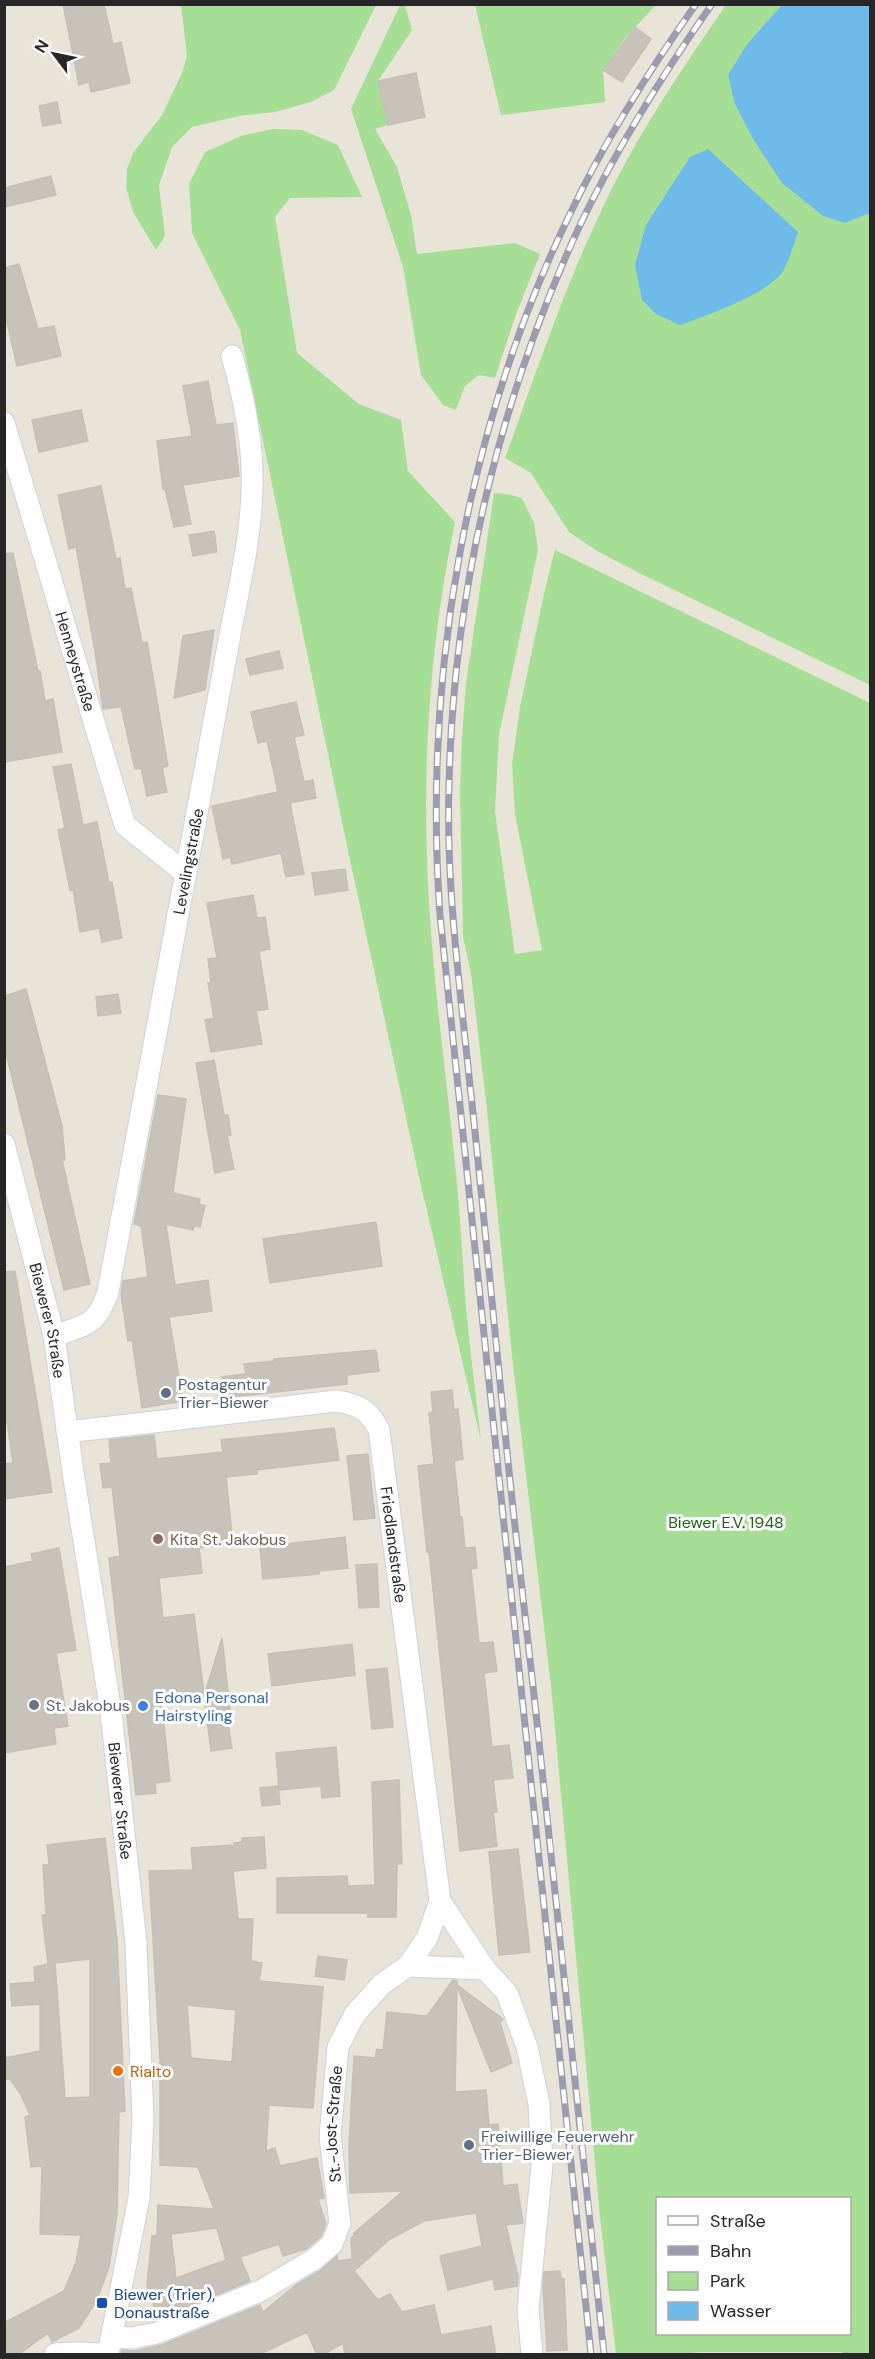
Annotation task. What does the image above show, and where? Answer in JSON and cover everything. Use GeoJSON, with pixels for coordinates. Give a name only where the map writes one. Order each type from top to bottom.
{"type":"FeatureCollection","features":[{"type":"Feature","properties":{"kind":"street","name":"Levelingstraße"},"geometry":{"type":"LineString","coordinates":[[54,1336],[87,1324],[101,1313],[108,1292],[248,537],[253,488],[251,455],[245,414],[232,356]]}},
{"type":"Feature","properties":{"kind":"street","name":"Henneystraße"},"geometry":{"type":"LineString","coordinates":[[4,423],[125,825],[185,873]]}},
{"type":"Feature","properties":{"kind":"street","name":"Biewerer Straße"},"geometry":{"type":"LineString","coordinates":[[4,1144],[54,1336],[111,1712],[136,1943],[143,2120],[139,2198],[107,2349]]}},
{"type":"Feature","properties":{"kind":"street","name":"Friedlandstraße"},"geometry":{"type":"LineString","coordinates":[[67,1432],[336,1401],[350,1403],[372,1416],[379,1430],[440,1901],[485,1968]]}},
{"type":"Feature","properties":{"kind":"street","name":"St.-Jost-Straße"},"geometry":{"type":"LineString","coordinates":[[55,2355],[107,2349],[132,2338],[158,2333],[260,2291],[313,2260],[332,2244],[340,2223],[330,2136],[338,2047],[355,2014],[382,1984],[408,1966],[426,1938],[440,1901]]}},
{"type":"Feature","properties":{"kind":"street"},"geometry":{"type":"LineString","coordinates":[[408,1966],[485,1968],[507,1994],[527,2047],[539,2104],[542,2165],[528,2309],[532,2355]]}},
{"type":"Feature","properties":{"kind":"green space"},"geometry":{"type":"Polygon","coordinates":[[[181,5],[376,5],[334,90],[311,102],[275,112],[239,116],[192,127],[172,147],[159,185],[165,236],[156,250],[133,212],[126,187],[127,169],[133,153],[162,115],[183,71],[187,56],[181,5]]]}},
{"type":"Feature","properties":{"kind":"green space"},"geometry":{"type":"Polygon","coordinates":[[[400,5],[405,5],[412,30],[378,81],[388,125],[375,129],[397,167],[411,215],[417,254],[515,243],[540,254],[515,317],[495,378],[479,375],[465,386],[456,410],[443,405],[421,375],[403,267],[351,109],[400,5]]]}},
{"type":"Feature","properties":{"kind":"green space"},"geometry":{"type":"Polygon","coordinates":[[[475,5],[656,5],[625,38],[603,70],[605,102],[501,115],[475,5]]]}},
{"type":"Feature","properties":{"kind":"green space"},"geometry":{"type":"Polygon","coordinates":[[[726,5],[782,5],[777,12],[845,223],[870,213],[870,685],[597,551],[569,532],[531,473],[505,458],[563,300],[616,180],[676,78],[726,5]]]}},
{"type":"Feature","properties":{"kind":"green space"},"geometry":{"type":"Polygon","coordinates":[[[272,129],[302,130],[338,145],[362,197],[290,198],[275,217],[297,353],[359,404],[401,420],[408,471],[455,522],[440,606],[431,690],[426,774],[427,859],[434,970],[481,1441],[419,1177],[350,860],[240,330],[192,233],[189,184],[205,152],[241,136],[272,129]]]}},
{"type":"Feature","properties":{"kind":"green space","name":"Biewer E.V. 1948"},"geometry":{"type":"Polygon","coordinates":[[[494,493],[522,498],[534,523],[538,550],[499,735],[495,812],[515,954],[542,950],[515,814],[512,765],[520,707],[555,550],[870,703],[870,2354],[700,2352],[616,2354],[600,2217],[551,1686],[513,1365],[486,1101],[471,974],[463,936],[460,790],[466,684],[494,493]]]}},
{"type":"Feature","properties":{"kind":"water"},"geometry":{"type":"Polygon","coordinates":[[[782,5],[870,5],[870,213],[845,223],[823,216],[782,183],[753,139],[735,104],[728,75],[748,43],[782,5]]]}},
{"type":"Feature","properties":{"kind":"water"},"geometry":{"type":"Polygon","coordinates":[[[708,149],[798,232],[786,265],[772,283],[733,304],[680,325],[656,314],[642,300],[635,265],[646,225],[690,157],[708,149]]]}},
{"type":"Feature","properties":{"kind":"building"},"geometry":{"type":"Polygon","coordinates":[[[63,4],[104,4],[113,44],[121,42],[130,83],[91,92],[89,82],[79,85],[63,4]]]}},
{"type":"Feature","properties":{"kind":"building"},"geometry":{"type":"Polygon","coordinates":[[[635,27],[651,39],[622,82],[603,70],[635,27]]]}},
{"type":"Feature","properties":{"kind":"building"},"geometry":{"type":"Polygon","coordinates":[[[416,73],[425,117],[388,125],[378,81],[416,73]]]}},
{"type":"Feature","properties":{"kind":"building"},"geometry":{"type":"Polygon","coordinates":[[[57,102],[61,123],[43,126],[39,106],[57,102]]]}},
{"type":"Feature","properties":{"kind":"building"},"geometry":{"type":"Polygon","coordinates":[[[51,176],[56,195],[4,207],[4,188],[51,176]]]}},
{"type":"Feature","properties":{"kind":"building"},"geometry":{"type":"Polygon","coordinates":[[[19,264],[38,329],[54,326],[61,356],[17,366],[4,310],[4,268],[19,264]]]}},
{"type":"Feature","properties":{"kind":"building"},"geometry":{"type":"Polygon","coordinates":[[[208,381],[216,425],[233,423],[239,476],[183,485],[191,524],[174,527],[165,489],[163,489],[157,441],[192,436],[183,386],[208,381]]]}},
{"type":"Feature","properties":{"kind":"building"},"geometry":{"type":"Polygon","coordinates":[[[81,410],[88,441],[39,452],[32,420],[81,410]]]}},
{"type":"Feature","properties":{"kind":"building"},"geometry":{"type":"Polygon","coordinates":[[[101,486],[116,559],[120,558],[125,589],[131,588],[142,643],[147,642],[168,766],[162,768],[167,792],[147,796],[141,768],[135,769],[121,707],[103,709],[76,547],[69,549],[58,495],[101,486]]]}},
{"type":"Feature","properties":{"kind":"building"},"geometry":{"type":"Polygon","coordinates":[[[214,531],[217,552],[193,556],[189,535],[214,531]]]}},
{"type":"Feature","properties":{"kind":"building"},"geometry":{"type":"Polygon","coordinates":[[[13,553],[45,701],[53,699],[62,752],[4,762],[4,554],[13,553]]]}},
{"type":"Feature","properties":{"kind":"building"},"geometry":{"type":"Polygon","coordinates":[[[214,630],[205,690],[174,698],[183,636],[214,630]]]}},
{"type":"Feature","properties":{"kind":"building"},"geometry":{"type":"Polygon","coordinates":[[[279,651],[283,668],[250,675],[246,659],[279,651]]]}},
{"type":"Feature","properties":{"kind":"building"},"geometry":{"type":"Polygon","coordinates":[[[296,702],[304,735],[294,737],[304,782],[313,780],[316,798],[290,803],[304,874],[286,877],[281,853],[232,864],[230,857],[223,859],[212,806],[278,792],[267,741],[258,743],[251,712],[296,702]]]}},
{"type":"Feature","properties":{"kind":"building"},"geometry":{"type":"Polygon","coordinates":[[[71,764],[83,825],[97,822],[109,883],[112,882],[122,938],[102,942],[99,928],[80,932],[73,889],[70,890],[58,830],[65,828],[53,767],[71,764]]]}},
{"type":"Feature","properties":{"kind":"building"},"geometry":{"type":"Polygon","coordinates":[[[345,869],[348,890],[315,895],[312,873],[345,869]]]}},
{"type":"Feature","properties":{"kind":"building"},"geometry":{"type":"Polygon","coordinates":[[[253,895],[257,918],[265,917],[270,949],[259,951],[268,1009],[256,1011],[262,1044],[211,1052],[205,1020],[214,1018],[208,983],[211,983],[208,959],[217,958],[207,903],[253,895]]]}},
{"type":"Feature","properties":{"kind":"building"},"geometry":{"type":"Polygon","coordinates":[[[26,989],[62,1126],[65,1160],[62,1160],[90,1284],[64,1290],[4,1045],[4,996],[26,989]]]}},
{"type":"Feature","properties":{"kind":"building"},"geometry":{"type":"Polygon","coordinates":[[[118,994],[121,1013],[98,1016],[96,997],[118,994]]]}},
{"type":"Feature","properties":{"kind":"building"},"geometry":{"type":"Polygon","coordinates":[[[214,1060],[224,1115],[228,1115],[231,1135],[227,1135],[234,1169],[215,1173],[196,1063],[214,1060]]]}},
{"type":"Feature","properties":{"kind":"building"},"geometry":{"type":"Polygon","coordinates":[[[158,1095],[186,1099],[173,1193],[200,1199],[199,1204],[205,1206],[200,1227],[194,1226],[193,1230],[166,1224],[175,1285],[208,1280],[212,1311],[169,1317],[183,1401],[142,1408],[132,1340],[128,1341],[121,1294],[123,1281],[148,1277],[141,1226],[134,1224],[158,1095]]]}},
{"type":"Feature","properties":{"kind":"building"},"geometry":{"type":"Polygon","coordinates":[[[376,1222],[382,1266],[270,1283],[263,1239],[376,1222]]]}},
{"type":"Feature","properties":{"kind":"building"},"geometry":{"type":"Polygon","coordinates":[[[15,1271],[52,1492],[4,1499],[4,1464],[13,1463],[6,1415],[4,1415],[4,1272],[15,1271]]]}},
{"type":"Feature","properties":{"kind":"building"},"geometry":{"type":"Polygon","coordinates":[[[376,1350],[379,1371],[347,1375],[347,1384],[224,1398],[222,1377],[246,1374],[244,1364],[274,1361],[274,1359],[376,1350]]]}},
{"type":"Feature","properties":{"kind":"building"},"geometry":{"type":"Polygon","coordinates":[[[452,1390],[454,1410],[458,1409],[463,1459],[454,1461],[460,1517],[462,1517],[465,1548],[475,1547],[477,1568],[471,1569],[479,1643],[493,1642],[497,1671],[484,1673],[492,1747],[509,1745],[513,1778],[493,1780],[497,1812],[493,1812],[497,1846],[460,1851],[418,1466],[434,1464],[429,1413],[433,1412],[431,1392],[452,1390]]]}},
{"type":"Feature","properties":{"kind":"building"},"geometry":{"type":"Polygon","coordinates":[[[334,1428],[339,1460],[257,1470],[257,1474],[226,1477],[233,1544],[199,1548],[202,1573],[159,1578],[163,1618],[194,1614],[204,1693],[161,1699],[170,1781],[155,1783],[156,1793],[136,1795],[109,1558],[120,1556],[112,1487],[103,1488],[100,1464],[111,1463],[109,1440],[154,1435],[157,1459],[223,1452],[221,1440],[334,1428]]]}},
{"type":"Feature","properties":{"kind":"building"},"geometry":{"type":"Polygon","coordinates":[[[368,1454],[375,1518],[354,1520],[347,1456],[368,1454]]]}},
{"type":"Feature","properties":{"kind":"building"},"geometry":{"type":"Polygon","coordinates":[[[345,1537],[348,1568],[319,1571],[319,1574],[263,1579],[260,1547],[345,1537]]]}},
{"type":"Feature","properties":{"kind":"building"},"geometry":{"type":"Polygon","coordinates":[[[59,1548],[76,1650],[56,1653],[68,1726],[54,1728],[56,1744],[4,1753],[4,1567],[33,1561],[31,1554],[59,1548]]]}},
{"type":"Feature","properties":{"kind":"building"},"geometry":{"type":"Polygon","coordinates":[[[377,1564],[379,1607],[359,1608],[356,1565],[377,1564]]]}},
{"type":"Feature","properties":{"kind":"building"},"geometry":{"type":"Polygon","coordinates":[[[222,1638],[231,1717],[227,1717],[232,1748],[211,1751],[204,1696],[222,1638]]]}},
{"type":"Feature","properties":{"kind":"building"},"geometry":{"type":"Polygon","coordinates":[[[352,1644],[355,1675],[272,1686],[268,1654],[352,1644]]]}},
{"type":"Feature","properties":{"kind":"building"},"geometry":{"type":"Polygon","coordinates":[[[387,1668],[393,1727],[372,1729],[366,1670],[387,1668]]]}},
{"type":"Feature","properties":{"kind":"building"},"geometry":{"type":"Polygon","coordinates":[[[336,1747],[340,1796],[322,1798],[321,1786],[279,1790],[276,1753],[336,1747]]]}},
{"type":"Feature","properties":{"kind":"building"},"geometry":{"type":"Polygon","coordinates":[[[399,1780],[402,1864],[397,1864],[396,1917],[368,1917],[368,1913],[277,1913],[277,1878],[347,1876],[348,1886],[375,1885],[372,1782],[399,1780]]]}},
{"type":"Feature","properties":{"kind":"building"},"geometry":{"type":"Polygon","coordinates":[[[278,1786],[280,1804],[262,1806],[260,1788],[278,1786]]]}},
{"type":"Feature","properties":{"kind":"building"},"geometry":{"type":"Polygon","coordinates":[[[264,1837],[266,1868],[233,1871],[238,1919],[253,1919],[251,1961],[262,1963],[259,1981],[323,1987],[313,2108],[269,2105],[266,2151],[275,2148],[280,2166],[317,2158],[324,2198],[318,2199],[326,2224],[321,2236],[306,2249],[283,2256],[279,2244],[240,2257],[250,2281],[158,2319],[147,2285],[152,2236],[157,2236],[158,2205],[214,2209],[198,2167],[160,2165],[160,2060],[149,1871],[193,1870],[191,1848],[234,1845],[234,1843],[242,1842],[242,1838],[264,1837]],[[187,2005],[191,2058],[232,2062],[236,2010],[187,2005]],[[217,2228],[171,2234],[176,2278],[226,2260],[217,2228]]]}},
{"type":"Feature","properties":{"kind":"building"},"geometry":{"type":"Polygon","coordinates":[[[105,1838],[117,1940],[125,2111],[119,2112],[117,2214],[109,2267],[96,2302],[79,2328],[52,2342],[48,2333],[18,2355],[4,2355],[4,2323],[64,2291],[76,2262],[81,2235],[40,2234],[42,2166],[31,2167],[25,2117],[30,2115],[20,2093],[10,2079],[4,2079],[4,2058],[40,2051],[40,2004],[12,2006],[10,1984],[35,1982],[34,1967],[48,1964],[42,1915],[46,1915],[43,1865],[49,1865],[47,1845],[105,1838]],[[90,1959],[55,1963],[65,2098],[90,2097],[90,1959]]]}},
{"type":"Feature","properties":{"kind":"building"},"geometry":{"type":"Polygon","coordinates":[[[518,1849],[530,1952],[499,1955],[489,1852],[518,1849]]]}},
{"type":"Feature","properties":{"kind":"building"},"geometry":{"type":"Polygon","coordinates":[[[318,1956],[347,1960],[344,1980],[315,1976],[318,1956]]]}},
{"type":"Feature","properties":{"kind":"building"},"geometry":{"type":"Polygon","coordinates":[[[453,1980],[503,2019],[500,2022],[512,2063],[491,2072],[457,1986],[455,2092],[486,2090],[489,2125],[498,2124],[503,2186],[517,2184],[523,2223],[506,2225],[518,2277],[517,2286],[495,2290],[493,2279],[448,2290],[440,2256],[482,2246],[476,2213],[424,2221],[390,2239],[354,2271],[378,2300],[390,2294],[402,2312],[434,2305],[441,2335],[491,2326],[496,2355],[345,2355],[343,2343],[323,2355],[317,2355],[307,2332],[258,2355],[121,2355],[122,2350],[134,2351],[162,2345],[260,2305],[263,2312],[337,2256],[338,2261],[352,2259],[351,2238],[358,2232],[353,2234],[403,2191],[350,2193],[349,2145],[354,2056],[375,2058],[377,2049],[383,2050],[387,2012],[427,2016],[453,1980]]]}},
{"type":"Feature","properties":{"kind":"building"},"geometry":{"type":"Polygon","coordinates":[[[560,2271],[561,2279],[564,2279],[567,2350],[547,2351],[544,2272],[560,2271]]]}},
{"type":"Feature","properties":{"kind":"railway"},"geometry":{"type":"LineString","coordinates":[[591,2354],[440,915],[436,826],[438,736],[446,646],[459,557],[478,469],[503,383],[533,298],[583,188],[628,108],[696,4]]}},
{"type":"Feature","properties":{"kind":"railway"},"geometry":{"type":"LineString","coordinates":[[604,2354],[457,967],[449,859],[452,713],[471,569],[486,497],[504,427],[526,358],[552,289],[595,194],[642,111],[712,4]]}},
{"type":"Feature","properties":{"kind":"place","name":"Postagentur Trier-Biewer"},"geometry":{"type":"Point","coordinates":[166,1393]}},
{"type":"Feature","properties":{"kind":"place","name":"Kita St. Jakobus"},"geometry":{"type":"Point","coordinates":[158,1539]}},
{"type":"Feature","properties":{"kind":"place","name":"St. Jakobus"},"geometry":{"type":"Point","coordinates":[34,1705]}},
{"type":"Feature","properties":{"kind":"place","name":"Edona Personal Hairstyling"},"geometry":{"type":"Point","coordinates":[143,1706]}},
{"type":"Feature","properties":{"kind":"place","name":"Rialto"},"geometry":{"type":"Point","coordinates":[118,2071]}},
{"type":"Feature","properties":{"kind":"place","name":"Freiwillige Feuerwehr Trier-Biewer"},"geometry":{"type":"Point","coordinates":[469,2145]}},
{"type":"Feature","properties":{"kind":"place","name":"Biewer (Trier), Donaustraße"},"geometry":{"type":"Point","coordinates":[102,2303]}}]}
